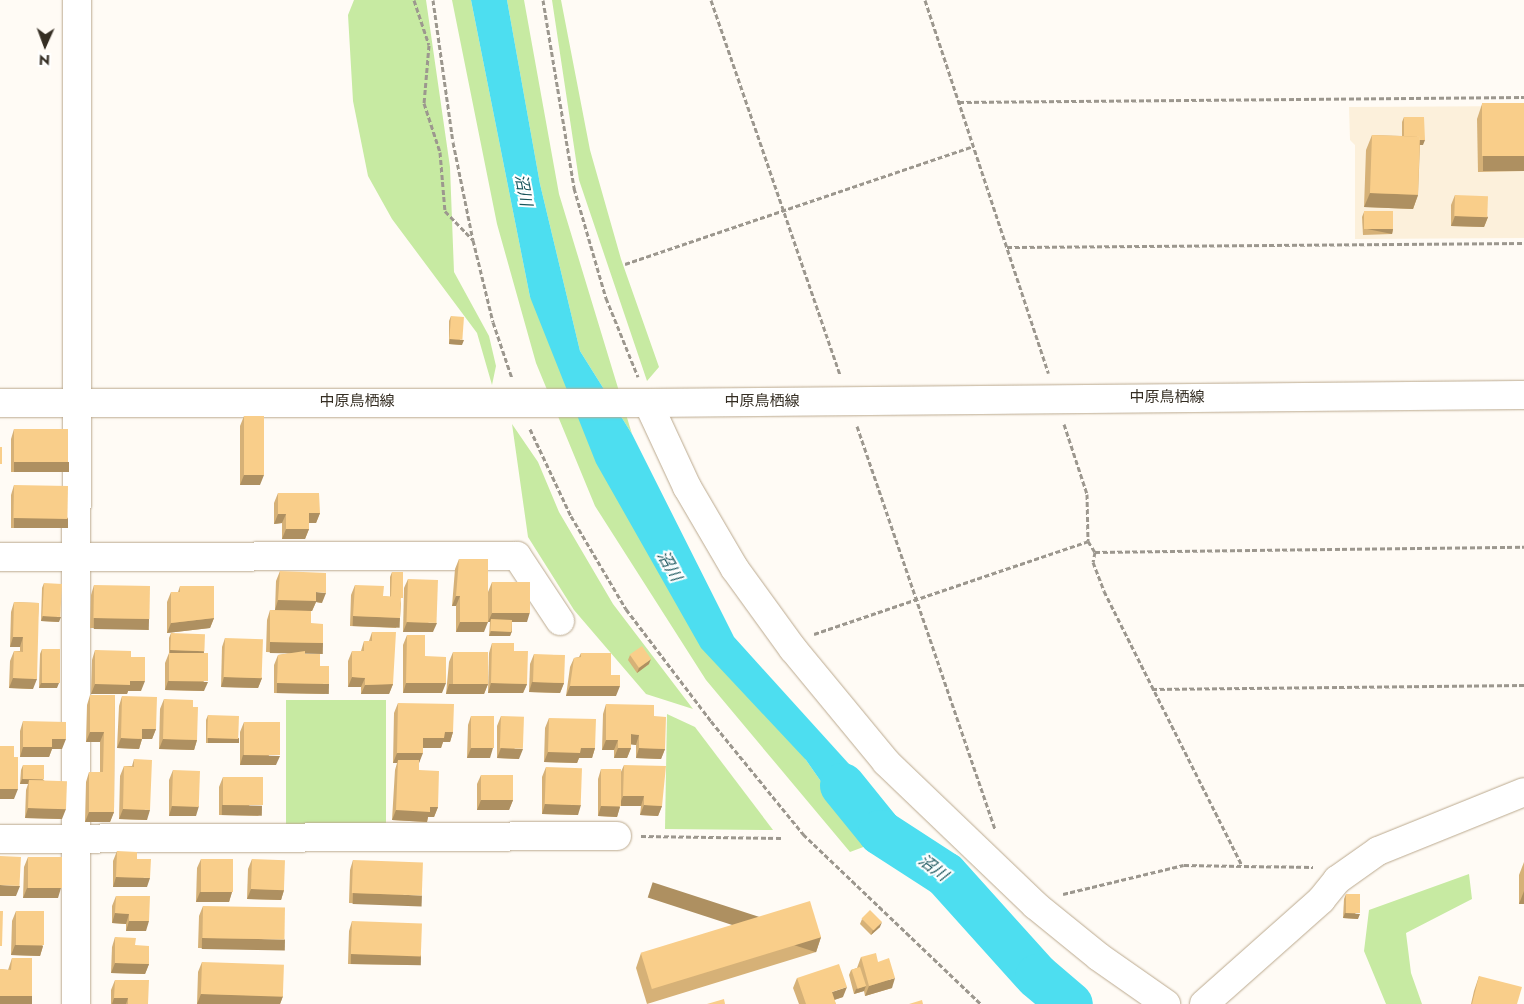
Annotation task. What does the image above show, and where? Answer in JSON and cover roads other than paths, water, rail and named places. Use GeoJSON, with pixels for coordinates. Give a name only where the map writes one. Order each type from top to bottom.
{"type":"FeatureCollection","features":[{"type":"Feature","properties":{"kind":"street"},"geometry":{"type":"LineString","coordinates":[[76,1004],[78,558],[77,0]]}},
{"type":"Feature","properties":{"kind":"street","name":"中原鳥栖線"},"geometry":{"type":"LineString","coordinates":[[0,403],[520,401],[648,403],[1524,395]]}},
{"type":"Feature","properties":{"kind":"street"},"geometry":{"type":"LineString","coordinates":[[648,403],[687,487],[735,569],[793,649],[886,762],[991,865],[1035,905],[1100,958],[1166,1004]]}},
{"type":"Feature","properties":{"kind":"street"},"geometry":{"type":"LineString","coordinates":[[0,557],[517,556],[560,621]]}},
{"type":"Feature","properties":{"kind":"street"},"geometry":{"type":"LineString","coordinates":[[1204,1004],[1321,900],[1337,880],[1378,851],[1524,792]]}},
{"type":"Feature","properties":{"kind":"street"},"geometry":{"type":"LineString","coordinates":[[0,839],[617,836]]}},
{"type":"Feature","properties":{"kind":"water"},"geometry":{"type":"Polygon","coordinates":[[[471,0],[507,0],[540,184],[580,351],[632,434],[734,637],[897,817],[866,846],[806,760],[701,648],[596,463],[530,297],[471,0]]]}},
{"type":"Feature","properties":{"kind":"waterway","name":"沼川"},"geometry":{"type":"LineString","coordinates":[[842,785],[880,832],[945,874],[1037,976],[1070,1004]]}}]}
